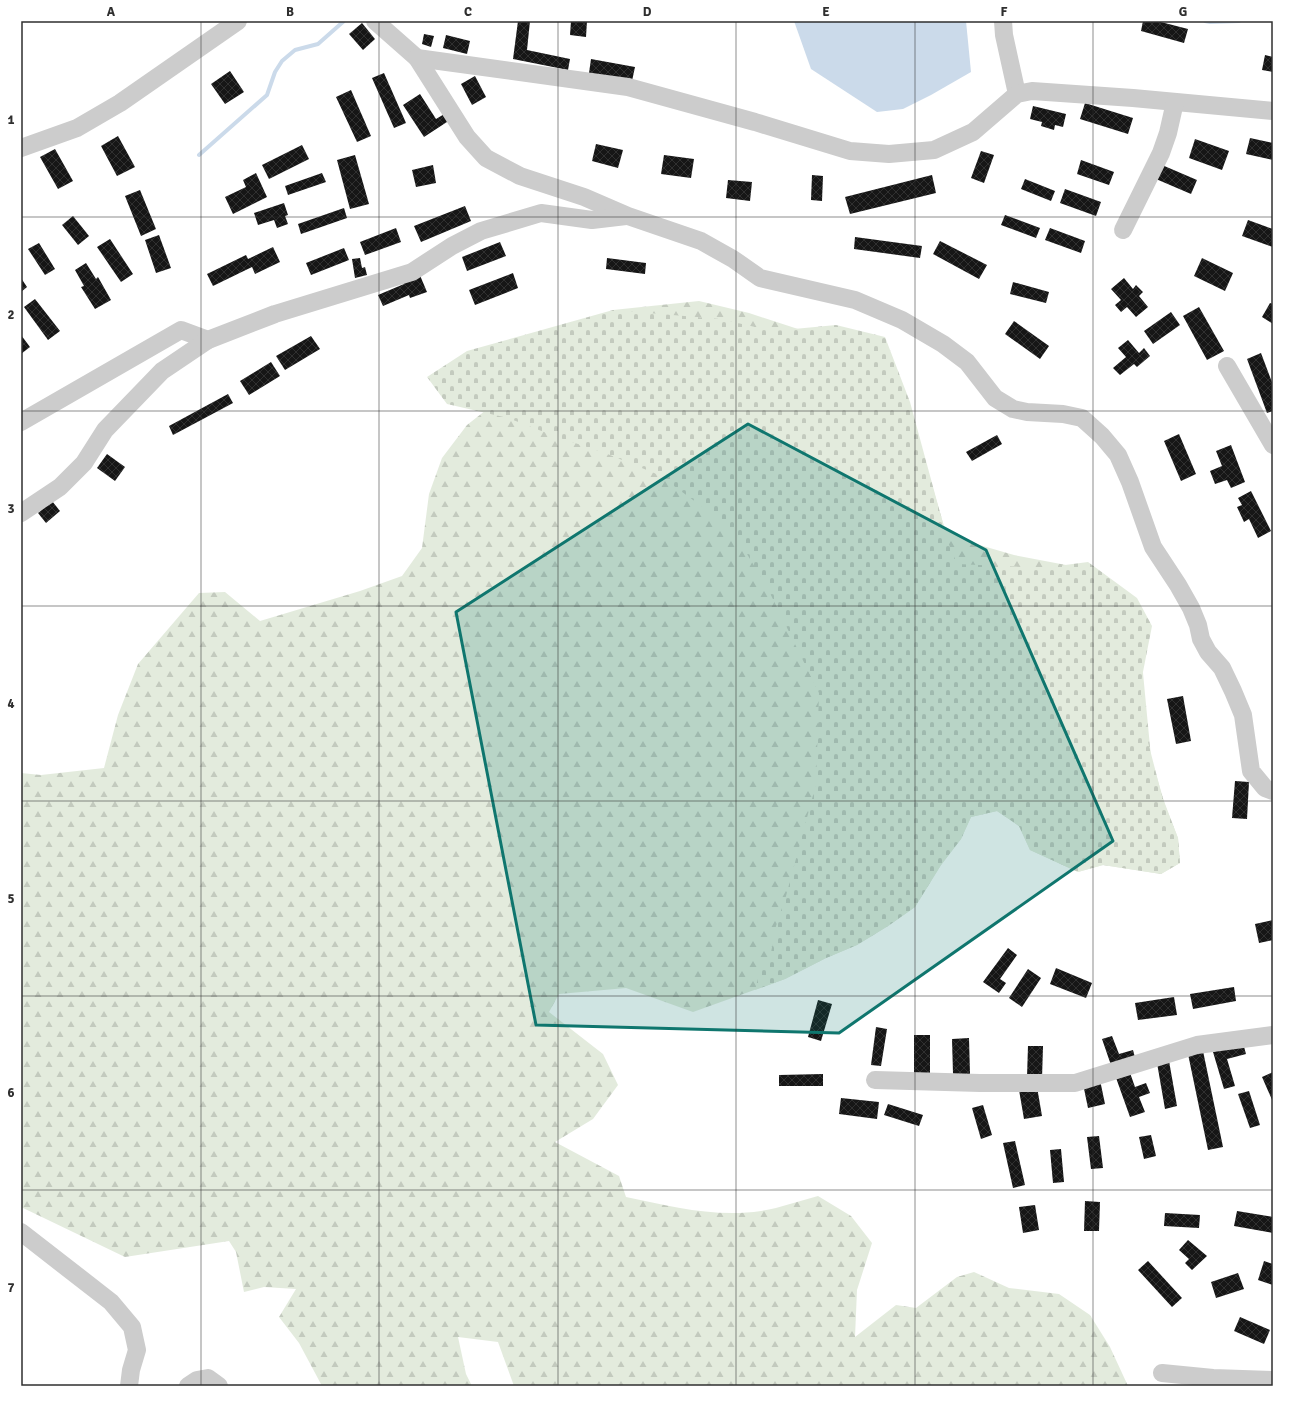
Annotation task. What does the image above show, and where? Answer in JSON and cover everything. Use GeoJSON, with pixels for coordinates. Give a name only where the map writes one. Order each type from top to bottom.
{"type":"FeatureCollection","features":[{"type":"Feature","properties":{"kind":"street"},"geometry":{"type":"LineString","coordinates":[[21,148],[77,128],[120,103],[238,21]]}},
{"type":"Feature","properties":{"kind":"street"},"geometry":{"type":"LineString","coordinates":[[375,21],[417,58],[468,137],[486,158],[520,176],[584,197],[628,216],[701,241],[733,259],[760,278],[855,300],[902,320],[942,344],[967,362],[995,398],[1013,409],[1027,412],[1063,414],[1082,418],[1102,436],[1118,456],[1130,482],[1152,547],[1178,585],[1191,608],[1198,625],[1201,638],[1208,652],[1222,668],[1233,690],[1243,715],[1252,771],[1266,788],[1273,791]]}},
{"type":"Feature","properties":{"kind":"street"},"geometry":{"type":"LineString","coordinates":[[1003,21],[1004,35],[1017,94]]}},
{"type":"Feature","properties":{"kind":"street"},"geometry":{"type":"LineString","coordinates":[[417,58],[628,87],[755,122],[850,151],[890,154],[934,150],[973,132],[1017,94],[1032,91],[1273,111]]}},
{"type":"Feature","properties":{"kind":"street"},"geometry":{"type":"LineString","coordinates":[[1123,230],[1161,153],[1168,133],[1175,102]]}},
{"type":"Feature","properties":{"kind":"street"},"geometry":{"type":"LineString","coordinates":[[21,513],[60,487],[84,463],[105,430],[162,371],[208,340],[275,314],[412,272],[452,246],[481,231],[541,213],[592,220],[628,216]]}},
{"type":"Feature","properties":{"kind":"street"},"geometry":{"type":"LineString","coordinates":[[21,422],[181,330],[208,340]]}},
{"type":"Feature","properties":{"kind":"street"},"geometry":{"type":"LineString","coordinates":[[1227,366],[1273,445]]}},
{"type":"Feature","properties":{"kind":"street"},"geometry":{"type":"LineString","coordinates":[[875,1080],[980,1083],[1075,1083],[1197,1045],[1273,1035]]}},
{"type":"Feature","properties":{"kind":"street"},"geometry":{"type":"LineString","coordinates":[[21,1232],[111,1302],[132,1327],[137,1350],[131,1370],[129,1386]]}},
{"type":"Feature","properties":{"kind":"street"},"geometry":{"type":"LineString","coordinates":[[1162,1374],[1213,1378],[1273,1380]]}},
{"type":"Feature","properties":{"kind":"street"},"geometry":{"type":"LineString","coordinates":[[188,1386],[197,1380],[208,1378],[219,1386]]}},
{"type":"Feature","properties":{"kind":"highlighted area"},"geometry":{"type":"Polygon","coordinates":[[[748,424],[986,550],[1113,841],[839,1033],[536,1025],[456,612],[748,424]]]}},
{"type":"Feature","properties":{"kind":"green space"},"geometry":{"type":"Polygon","coordinates":[[[699,301],[749,313],[798,329],[924,458],[944,526],[969,542],[1014,555],[1066,565],[1143,673],[1151,757],[1165,805],[1178,838],[1180,863],[1161,874],[1103,865],[1078,872],[1030,850],[1019,826],[997,811],[971,817],[961,839],[941,865],[915,907],[857,945],[826,958],[785,979],[693,1012],[626,988],[559,994],[549,1012],[603,1054],[618,1085],[593,1119],[555,1142],[619,1176],[626,1197],[693,1210],[744,1213],[768,1210],[818,1196],[851,1216],[872,1243],[857,1290],[855,1337],[896,1305],[916,1308],[957,1277],[974,1272],[1009,1288],[1059,1294],[1090,1315],[1110,1347],[1128,1386],[514,1386],[498,1342],[458,1337],[466,1374],[472,1386],[322,1386],[299,1343],[279,1317],[296,1289],[264,1287],[244,1292],[236,1252],[229,1241],[125,1257],[21,1207],[21,773],[41,775],[104,768],[118,715],[138,664],[199,593],[225,592],[260,621],[360,591],[402,576],[422,548],[429,494],[442,458],[467,425],[613,310],[699,301]]]}},
{"type":"Feature","properties":{"kind":"green space"},"geometry":{"type":"Polygon","coordinates":[[[613,310],[720,319],[773,331],[836,325],[885,337],[910,402],[948,542],[957,564],[1042,568],[1088,562],[1137,598],[1152,626],[1141,682],[1141,715],[1162,796],[1178,838],[1180,863],[1161,874],[1103,865],[1078,872],[1030,850],[1019,826],[997,811],[971,817],[961,839],[941,865],[915,907],[857,945],[826,958],[785,979],[755,990],[759,975],[770,958],[776,926],[786,896],[816,784],[819,693],[768,589],[738,539],[704,508],[659,475],[605,453],[557,437],[508,418],[447,404],[427,377],[467,351],[613,310]]]}},
{"type":"Feature","properties":{"kind":"water"},"geometry":{"type":"Polygon","coordinates":[[[794,21],[966,21],[971,72],[903,109],[877,112],[811,69],[794,21]]]}},
{"type":"Feature","properties":{"kind":"building"},"geometry":{"type":"Polygon","coordinates":[[[518,21],[530,21],[527,50],[570,59],[568,70],[513,59],[518,21]]]}},
{"type":"Feature","properties":{"kind":"building"},"geometry":{"type":"Polygon","coordinates":[[[571,21],[587,21],[586,37],[570,35],[571,21]]]}},
{"type":"Feature","properties":{"kind":"building"},"geometry":{"type":"Polygon","coordinates":[[[1143,21],[1157,21],[1188,29],[1184,43],[1141,31],[1143,21]]]}},
{"type":"Feature","properties":{"kind":"building"},"geometry":{"type":"Polygon","coordinates":[[[362,23],[375,39],[363,50],[349,34],[362,23]]]}},
{"type":"Feature","properties":{"kind":"building"},"geometry":{"type":"Polygon","coordinates":[[[424,34],[434,36],[431,47],[422,44],[424,34]]]}},
{"type":"Feature","properties":{"kind":"building"},"geometry":{"type":"Polygon","coordinates":[[[446,35],[470,41],[467,54],[443,48],[446,35]]]}},
{"type":"Feature","properties":{"kind":"building"},"geometry":{"type":"Polygon","coordinates":[[[1265,55],[1273,57],[1273,72],[1262,70],[1265,55]]]}},
{"type":"Feature","properties":{"kind":"building"},"geometry":{"type":"Polygon","coordinates":[[[591,59],[635,67],[632,81],[589,73],[591,59]]]}},
{"type":"Feature","properties":{"kind":"building"},"geometry":{"type":"Polygon","coordinates":[[[230,71],[244,92],[225,104],[211,84],[230,71]]]}},
{"type":"Feature","properties":{"kind":"building"},"geometry":{"type":"Polygon","coordinates":[[[384,73],[406,123],[394,128],[372,78],[384,73]]]}},
{"type":"Feature","properties":{"kind":"building"},"geometry":{"type":"Polygon","coordinates":[[[475,76],[486,97],[472,105],[461,84],[475,76]]]}},
{"type":"Feature","properties":{"kind":"building"},"geometry":{"type":"Polygon","coordinates":[[[351,90],[371,136],[357,142],[336,97],[351,90]]]}},
{"type":"Feature","properties":{"kind":"building"},"geometry":{"type":"Polygon","coordinates":[[[420,94],[436,119],[446,113],[450,120],[424,137],[403,105],[420,94]]]}},
{"type":"Feature","properties":{"kind":"building"},"geometry":{"type":"Polygon","coordinates":[[[1085,103],[1133,118],[1128,134],[1080,119],[1085,103]]]}},
{"type":"Feature","properties":{"kind":"building"},"geometry":{"type":"Polygon","coordinates":[[[1033,106],[1066,114],[1063,127],[1055,125],[1054,130],[1041,126],[1042,122],[1030,119],[1033,106]]]}},
{"type":"Feature","properties":{"kind":"building"},"geometry":{"type":"Polygon","coordinates":[[[118,136],[135,167],[117,176],[101,146],[118,136]]]}},
{"type":"Feature","properties":{"kind":"building"},"geometry":{"type":"Polygon","coordinates":[[[1250,138],[1273,143],[1273,160],[1246,154],[1250,138]]]}},
{"type":"Feature","properties":{"kind":"building"},"geometry":{"type":"Polygon","coordinates":[[[1195,139],[1229,151],[1222,170],[1189,158],[1195,139]]]}},
{"type":"Feature","properties":{"kind":"building"},"geometry":{"type":"Polygon","coordinates":[[[596,144],[623,150],[618,168],[592,161],[596,144]]]}},
{"type":"Feature","properties":{"kind":"building"},"geometry":{"type":"Polygon","coordinates":[[[302,145],[309,159],[269,179],[262,165],[302,145]]]}},
{"type":"Feature","properties":{"kind":"building"},"geometry":{"type":"Polygon","coordinates":[[[55,149],[73,181],[58,189],[40,157],[55,149]]]}},
{"type":"Feature","properties":{"kind":"building"},"geometry":{"type":"Polygon","coordinates":[[[981,151],[994,155],[984,183],[971,178],[981,151]]]}},
{"type":"Feature","properties":{"kind":"building"},"geometry":{"type":"Polygon","coordinates":[[[355,155],[369,204],[350,209],[337,160],[355,155]]]}},
{"type":"Feature","properties":{"kind":"building"},"geometry":{"type":"Polygon","coordinates":[[[664,155],[694,159],[691,178],[661,174],[664,155]]]}},
{"type":"Feature","properties":{"kind":"building"},"geometry":{"type":"Polygon","coordinates":[[[1081,160],[1114,172],[1109,185],[1077,174],[1081,160]]]}},
{"type":"Feature","properties":{"kind":"building"},"geometry":{"type":"Polygon","coordinates":[[[433,165],[436,183],[416,187],[412,170],[433,165]]]}},
{"type":"Feature","properties":{"kind":"building"},"geometry":{"type":"Polygon","coordinates":[[[1162,165],[1197,180],[1191,194],[1156,179],[1162,165]]]}},
{"type":"Feature","properties":{"kind":"building"},"geometry":{"type":"Polygon","coordinates":[[[256,173],[267,197],[233,214],[225,197],[246,187],[243,180],[256,173]]]}},
{"type":"Feature","properties":{"kind":"building"},"geometry":{"type":"Polygon","coordinates":[[[322,173],[326,182],[288,195],[285,186],[322,173]]]}},
{"type":"Feature","properties":{"kind":"building"},"geometry":{"type":"Polygon","coordinates":[[[812,175],[823,176],[822,201],[811,200],[812,175]]]}},
{"type":"Feature","properties":{"kind":"building"},"geometry":{"type":"Polygon","coordinates":[[[932,175],[936,193],[850,214],[845,197],[932,175]]]}},
{"type":"Feature","properties":{"kind":"building"},"geometry":{"type":"Polygon","coordinates":[[[1025,179],[1055,191],[1051,201],[1021,189],[1025,179]]]}},
{"type":"Feature","properties":{"kind":"building"},"geometry":{"type":"Polygon","coordinates":[[[728,180],[752,182],[750,201],[726,198],[728,180]]]}},
{"type":"Feature","properties":{"kind":"building"},"geometry":{"type":"Polygon","coordinates":[[[1065,189],[1101,202],[1096,216],[1060,203],[1065,189]]]}},
{"type":"Feature","properties":{"kind":"building"},"geometry":{"type":"Polygon","coordinates":[[[140,190],[156,229],[141,236],[125,196],[140,190]]]}},
{"type":"Feature","properties":{"kind":"building"},"geometry":{"type":"Polygon","coordinates":[[[284,203],[288,215],[285,216],[288,224],[277,228],[274,220],[258,225],[254,213],[284,203]]]}},
{"type":"Feature","properties":{"kind":"building"},"geometry":{"type":"Polygon","coordinates":[[[465,206],[471,221],[421,242],[414,226],[465,206]]]}},
{"type":"Feature","properties":{"kind":"building"},"geometry":{"type":"Polygon","coordinates":[[[344,208],[347,218],[301,234],[298,224],[344,208]]]}},
{"type":"Feature","properties":{"kind":"building"},"geometry":{"type":"Polygon","coordinates":[[[1005,215],[1040,228],[1036,238],[1001,225],[1005,215]]]}},
{"type":"Feature","properties":{"kind":"building"},"geometry":{"type":"Polygon","coordinates":[[[73,216],[89,236],[78,245],[62,225],[73,216]]]}},
{"type":"Feature","properties":{"kind":"building"},"geometry":{"type":"Polygon","coordinates":[[[1248,220],[1273,229],[1273,247],[1242,236],[1248,220]]]}},
{"type":"Feature","properties":{"kind":"building"},"geometry":{"type":"Polygon","coordinates":[[[396,228],[401,242],[365,255],[360,242],[396,228]]]}},
{"type":"Feature","properties":{"kind":"building"},"geometry":{"type":"Polygon","coordinates":[[[1050,228],[1085,241],[1081,253],[1045,240],[1050,228]]]}},
{"type":"Feature","properties":{"kind":"building"},"geometry":{"type":"Polygon","coordinates":[[[159,235],[171,268],[156,273],[145,240],[159,235]]]}},
{"type":"Feature","properties":{"kind":"building"},"geometry":{"type":"Polygon","coordinates":[[[855,237],[922,246],[920,258],[854,249],[855,237]]]}},
{"type":"Feature","properties":{"kind":"building"},"geometry":{"type":"Polygon","coordinates":[[[110,239],[133,274],[121,282],[97,247],[110,239]]]}},
{"type":"Feature","properties":{"kind":"building"},"geometry":{"type":"Polygon","coordinates":[[[940,241],[987,265],[979,279],[933,254],[940,241]]]}},
{"type":"Feature","properties":{"kind":"building"},"geometry":{"type":"Polygon","coordinates":[[[500,242],[506,256],[467,271],[462,257],[500,242]]]}},
{"type":"Feature","properties":{"kind":"building"},"geometry":{"type":"Polygon","coordinates":[[[39,243],[55,269],[45,275],[28,249],[39,243]]]}},
{"type":"Feature","properties":{"kind":"building"},"geometry":{"type":"Polygon","coordinates":[[[273,247],[280,262],[255,274],[252,267],[213,286],[207,274],[246,255],[248,259],[273,247]]]}},
{"type":"Feature","properties":{"kind":"building"},"geometry":{"type":"Polygon","coordinates":[[[344,248],[349,260],[311,275],[306,263],[344,248]]]}},
{"type":"Feature","properties":{"kind":"building"},"geometry":{"type":"Polygon","coordinates":[[[360,258],[362,268],[365,267],[367,275],[355,278],[352,259],[360,258]]]}},
{"type":"Feature","properties":{"kind":"building"},"geometry":{"type":"Polygon","coordinates":[[[607,258],[646,263],[645,274],[606,269],[607,258]]]}},
{"type":"Feature","properties":{"kind":"building"},"geometry":{"type":"Polygon","coordinates":[[[1202,258],[1233,273],[1225,291],[1194,276],[1202,258]]]}},
{"type":"Feature","properties":{"kind":"building"},"geometry":{"type":"Polygon","coordinates":[[[86,263],[96,279],[98,277],[111,300],[95,309],[81,287],[84,286],[75,270],[86,263]]]}},
{"type":"Feature","properties":{"kind":"building"},"geometry":{"type":"Polygon","coordinates":[[[419,273],[427,292],[410,298],[409,295],[383,306],[378,295],[404,284],[403,280],[419,273]]]}},
{"type":"Feature","properties":{"kind":"building"},"geometry":{"type":"Polygon","coordinates":[[[513,273],[518,288],[475,305],[469,290],[513,273]]]}},
{"type":"Feature","properties":{"kind":"building"},"geometry":{"type":"Polygon","coordinates":[[[21,278],[27,287],[21,292],[21,278]]]}},
{"type":"Feature","properties":{"kind":"building"},"geometry":{"type":"Polygon","coordinates":[[[1124,278],[1133,289],[1136,285],[1143,292],[1139,296],[1148,307],[1136,317],[1127,307],[1121,312],[1115,305],[1121,300],[1111,289],[1124,278]]]}},
{"type":"Feature","properties":{"kind":"building"},"geometry":{"type":"Polygon","coordinates":[[[1013,282],[1049,292],[1046,303],[1010,294],[1013,282]]]}},
{"type":"Feature","properties":{"kind":"building"},"geometry":{"type":"Polygon","coordinates":[[[35,299],[60,331],[48,340],[24,307],[35,299]]]}},
{"type":"Feature","properties":{"kind":"building"},"geometry":{"type":"Polygon","coordinates":[[[1270,303],[1273,304],[1273,324],[1262,317],[1270,303]]]}},
{"type":"Feature","properties":{"kind":"building"},"geometry":{"type":"Polygon","coordinates":[[[1199,307],[1224,351],[1207,360],[1183,316],[1199,307]]]}},
{"type":"Feature","properties":{"kind":"building"},"geometry":{"type":"Polygon","coordinates":[[[1171,312],[1180,325],[1153,344],[1144,331],[1171,312]]]}},
{"type":"Feature","properties":{"kind":"building"},"geometry":{"type":"Polygon","coordinates":[[[1014,321],[1049,346],[1040,359],[1005,334],[1014,321]]]}},
{"type":"Feature","properties":{"kind":"building"},"geometry":{"type":"Polygon","coordinates":[[[21,335],[30,347],[21,354],[21,335]]]}},
{"type":"Feature","properties":{"kind":"building"},"geometry":{"type":"Polygon","coordinates":[[[311,336],[320,349],[285,370],[276,356],[311,336]]]}},
{"type":"Feature","properties":{"kind":"building"},"geometry":{"type":"Polygon","coordinates":[[[1128,340],[1139,353],[1144,348],[1150,356],[1137,367],[1134,364],[1120,375],[1113,368],[1126,357],[1118,348],[1128,340]]]}},
{"type":"Feature","properties":{"kind":"building"},"geometry":{"type":"Polygon","coordinates":[[[1261,353],[1273,385],[1273,411],[1267,413],[1247,359],[1261,353]]]}},
{"type":"Feature","properties":{"kind":"building"},"geometry":{"type":"Polygon","coordinates":[[[271,362],[280,376],[249,395],[240,381],[271,362]]]}},
{"type":"Feature","properties":{"kind":"building"},"geometry":{"type":"Polygon","coordinates":[[[228,394],[233,403],[173,435],[169,426],[228,394]]]}},
{"type":"Feature","properties":{"kind":"building"},"geometry":{"type":"Polygon","coordinates":[[[1179,434],[1196,474],[1181,481],[1164,441],[1179,434]]]}},
{"type":"Feature","properties":{"kind":"building"},"geometry":{"type":"Polygon","coordinates":[[[997,435],[1002,444],[972,461],[966,452],[997,435]]]}},
{"type":"Feature","properties":{"kind":"building"},"geometry":{"type":"Polygon","coordinates":[[[1231,445],[1245,482],[1231,488],[1227,480],[1215,484],[1210,471],[1222,466],[1216,451],[1231,445]]]}},
{"type":"Feature","properties":{"kind":"building"},"geometry":{"type":"Polygon","coordinates":[[[107,454],[125,467],[115,481],[97,468],[107,454]]]}},
{"type":"Feature","properties":{"kind":"building"},"geometry":{"type":"Polygon","coordinates":[[[1251,491],[1271,531],[1258,538],[1249,519],[1244,522],[1237,507],[1242,505],[1238,498],[1251,491]]]}},
{"type":"Feature","properties":{"kind":"building"},"geometry":{"type":"Polygon","coordinates":[[[52,501],[60,511],[46,523],[38,513],[52,501]]]}},
{"type":"Feature","properties":{"kind":"building"},"geometry":{"type":"Polygon","coordinates":[[[1183,696],[1191,741],[1176,744],[1167,699],[1183,696]]]}},
{"type":"Feature","properties":{"kind":"building"},"geometry":{"type":"Polygon","coordinates":[[[1235,781],[1249,782],[1247,819],[1232,818],[1235,781]]]}},
{"type":"Feature","properties":{"kind":"building"},"geometry":{"type":"Polygon","coordinates":[[[1273,920],[1273,940],[1259,943],[1255,924],[1273,920]]]}},
{"type":"Feature","properties":{"kind":"building"},"geometry":{"type":"Polygon","coordinates":[[[1008,948],[1017,955],[1000,979],[1006,983],[999,993],[983,982],[1008,948]]]}},
{"type":"Feature","properties":{"kind":"building"},"geometry":{"type":"Polygon","coordinates":[[[1056,968],[1092,983],[1086,998],[1050,984],[1056,968]]]}},
{"type":"Feature","properties":{"kind":"building"},"geometry":{"type":"Polygon","coordinates":[[[1028,969],[1041,978],[1022,1007],[1009,998],[1028,969]]]}},
{"type":"Feature","properties":{"kind":"building"},"geometry":{"type":"Polygon","coordinates":[[[1234,987],[1236,1001],[1193,1009],[1190,994],[1234,987]]]}},
{"type":"Feature","properties":{"kind":"building"},"geometry":{"type":"Polygon","coordinates":[[[1174,997],[1177,1015],[1138,1020],[1135,1003],[1174,997]]]}},
{"type":"Feature","properties":{"kind":"building"},"geometry":{"type":"Polygon","coordinates":[[[818,1000],[832,1004],[821,1041],[808,1037],[818,1000]]]}},
{"type":"Feature","properties":{"kind":"building"},"geometry":{"type":"Polygon","coordinates":[[[876,1027],[887,1029],[881,1066],[871,1065],[876,1027]]]}},
{"type":"Feature","properties":{"kind":"building"},"geometry":{"type":"Polygon","coordinates":[[[914,1035],[930,1035],[930,1076],[914,1076],[914,1035]]]}},
{"type":"Feature","properties":{"kind":"building"},"geometry":{"type":"Polygon","coordinates":[[[1112,1036],[1119,1054],[1133,1050],[1136,1061],[1112,1068],[1102,1039],[1112,1036]]]}},
{"type":"Feature","properties":{"kind":"building"},"geometry":{"type":"Polygon","coordinates":[[[969,1038],[970,1074],[953,1074],[952,1039],[969,1038]]]}},
{"type":"Feature","properties":{"kind":"building"},"geometry":{"type":"Polygon","coordinates":[[[1243,1043],[1246,1054],[1227,1059],[1235,1086],[1224,1089],[1213,1052],[1243,1043]]]}},
{"type":"Feature","properties":{"kind":"building"},"geometry":{"type":"Polygon","coordinates":[[[1028,1046],[1043,1046],[1042,1078],[1027,1077],[1028,1046]]]}},
{"type":"Feature","properties":{"kind":"building"},"geometry":{"type":"Polygon","coordinates":[[[1203,1051],[1223,1147],[1208,1150],[1188,1054],[1203,1051]]]}},
{"type":"Feature","properties":{"kind":"building"},"geometry":{"type":"Polygon","coordinates":[[[1169,1061],[1177,1106],[1165,1109],[1157,1063],[1169,1061]]]}},
{"type":"Feature","properties":{"kind":"building"},"geometry":{"type":"Polygon","coordinates":[[[1129,1070],[1135,1087],[1146,1083],[1150,1093],[1139,1097],[1145,1112],[1130,1117],[1115,1075],[1129,1070]]]}},
{"type":"Feature","properties":{"kind":"building"},"geometry":{"type":"Polygon","coordinates":[[[1273,1072],[1273,1102],[1262,1077],[1273,1072]]]}},
{"type":"Feature","properties":{"kind":"building"},"geometry":{"type":"Polygon","coordinates":[[[823,1074],[823,1086],[779,1086],[779,1075],[823,1074]]]}},
{"type":"Feature","properties":{"kind":"building"},"geometry":{"type":"Polygon","coordinates":[[[1100,1080],[1105,1104],[1088,1108],[1083,1084],[1100,1080]]]}},
{"type":"Feature","properties":{"kind":"building"},"geometry":{"type":"Polygon","coordinates":[[[1037,1087],[1042,1116],[1024,1119],[1019,1090],[1037,1087]]]}},
{"type":"Feature","properties":{"kind":"building"},"geometry":{"type":"Polygon","coordinates":[[[1249,1091],[1260,1125],[1250,1128],[1238,1094],[1249,1091]]]}},
{"type":"Feature","properties":{"kind":"building"},"geometry":{"type":"Polygon","coordinates":[[[841,1098],[879,1102],[877,1119],[839,1114],[841,1098]]]}},
{"type":"Feature","properties":{"kind":"building"},"geometry":{"type":"Polygon","coordinates":[[[888,1104],[923,1115],[919,1126],[884,1115],[888,1104]]]}},
{"type":"Feature","properties":{"kind":"building"},"geometry":{"type":"Polygon","coordinates":[[[983,1105],[992,1135],[981,1139],[972,1108],[983,1105]]]}},
{"type":"Feature","properties":{"kind":"building"},"geometry":{"type":"Polygon","coordinates":[[[1151,1135],[1156,1156],[1144,1159],[1139,1137],[1151,1135]]]}},
{"type":"Feature","properties":{"kind":"building"},"geometry":{"type":"Polygon","coordinates":[[[1099,1136],[1103,1168],[1091,1169],[1087,1137],[1099,1136]]]}},
{"type":"Feature","properties":{"kind":"building"},"geometry":{"type":"Polygon","coordinates":[[[1015,1141],[1025,1185],[1013,1188],[1003,1143],[1015,1141]]]}},
{"type":"Feature","properties":{"kind":"building"},"geometry":{"type":"Polygon","coordinates":[[[1061,1149],[1064,1182],[1053,1183],[1050,1150],[1061,1149]]]}},
{"type":"Feature","properties":{"kind":"building"},"geometry":{"type":"Polygon","coordinates":[[[1085,1201],[1100,1202],[1099,1231],[1084,1231],[1085,1201]]]}},
{"type":"Feature","properties":{"kind":"building"},"geometry":{"type":"Polygon","coordinates":[[[1035,1205],[1039,1230],[1023,1233],[1019,1207],[1035,1205]]]}},
{"type":"Feature","properties":{"kind":"building"},"geometry":{"type":"Polygon","coordinates":[[[1237,1211],[1273,1217],[1273,1233],[1234,1226],[1237,1211]]]}},
{"type":"Feature","properties":{"kind":"building"},"geometry":{"type":"Polygon","coordinates":[[[1165,1213],[1200,1215],[1199,1228],[1164,1226],[1165,1213]]]}},
{"type":"Feature","properties":{"kind":"building"},"geometry":{"type":"Polygon","coordinates":[[[1188,1240],[1207,1256],[1192,1270],[1185,1263],[1189,1259],[1179,1250],[1188,1240]]]}},
{"type":"Feature","properties":{"kind":"building"},"geometry":{"type":"Polygon","coordinates":[[[1148,1261],[1182,1298],[1172,1307],[1138,1270],[1148,1261]]]}},
{"type":"Feature","properties":{"kind":"building"},"geometry":{"type":"Polygon","coordinates":[[[1264,1261],[1273,1264],[1273,1285],[1258,1280],[1264,1261]]]}},
{"type":"Feature","properties":{"kind":"building"},"geometry":{"type":"Polygon","coordinates":[[[1238,1273],[1244,1289],[1216,1298],[1211,1282],[1238,1273]]]}},
{"type":"Feature","properties":{"kind":"building"},"geometry":{"type":"Polygon","coordinates":[[[1240,1317],[1270,1330],[1264,1344],[1234,1331],[1240,1317]]]}},
{"type":"Feature","properties":{"kind":"waterway"},"geometry":{"type":"LineString","coordinates":[[199,155],[267,95],[275,72],[282,61],[295,50],[318,44],[344,21]]}},
{"type":"Feature","properties":{"kind":"waterway"},"geometry":{"type":"LineString","coordinates":[[1205,21],[1239,21]]}}]}
